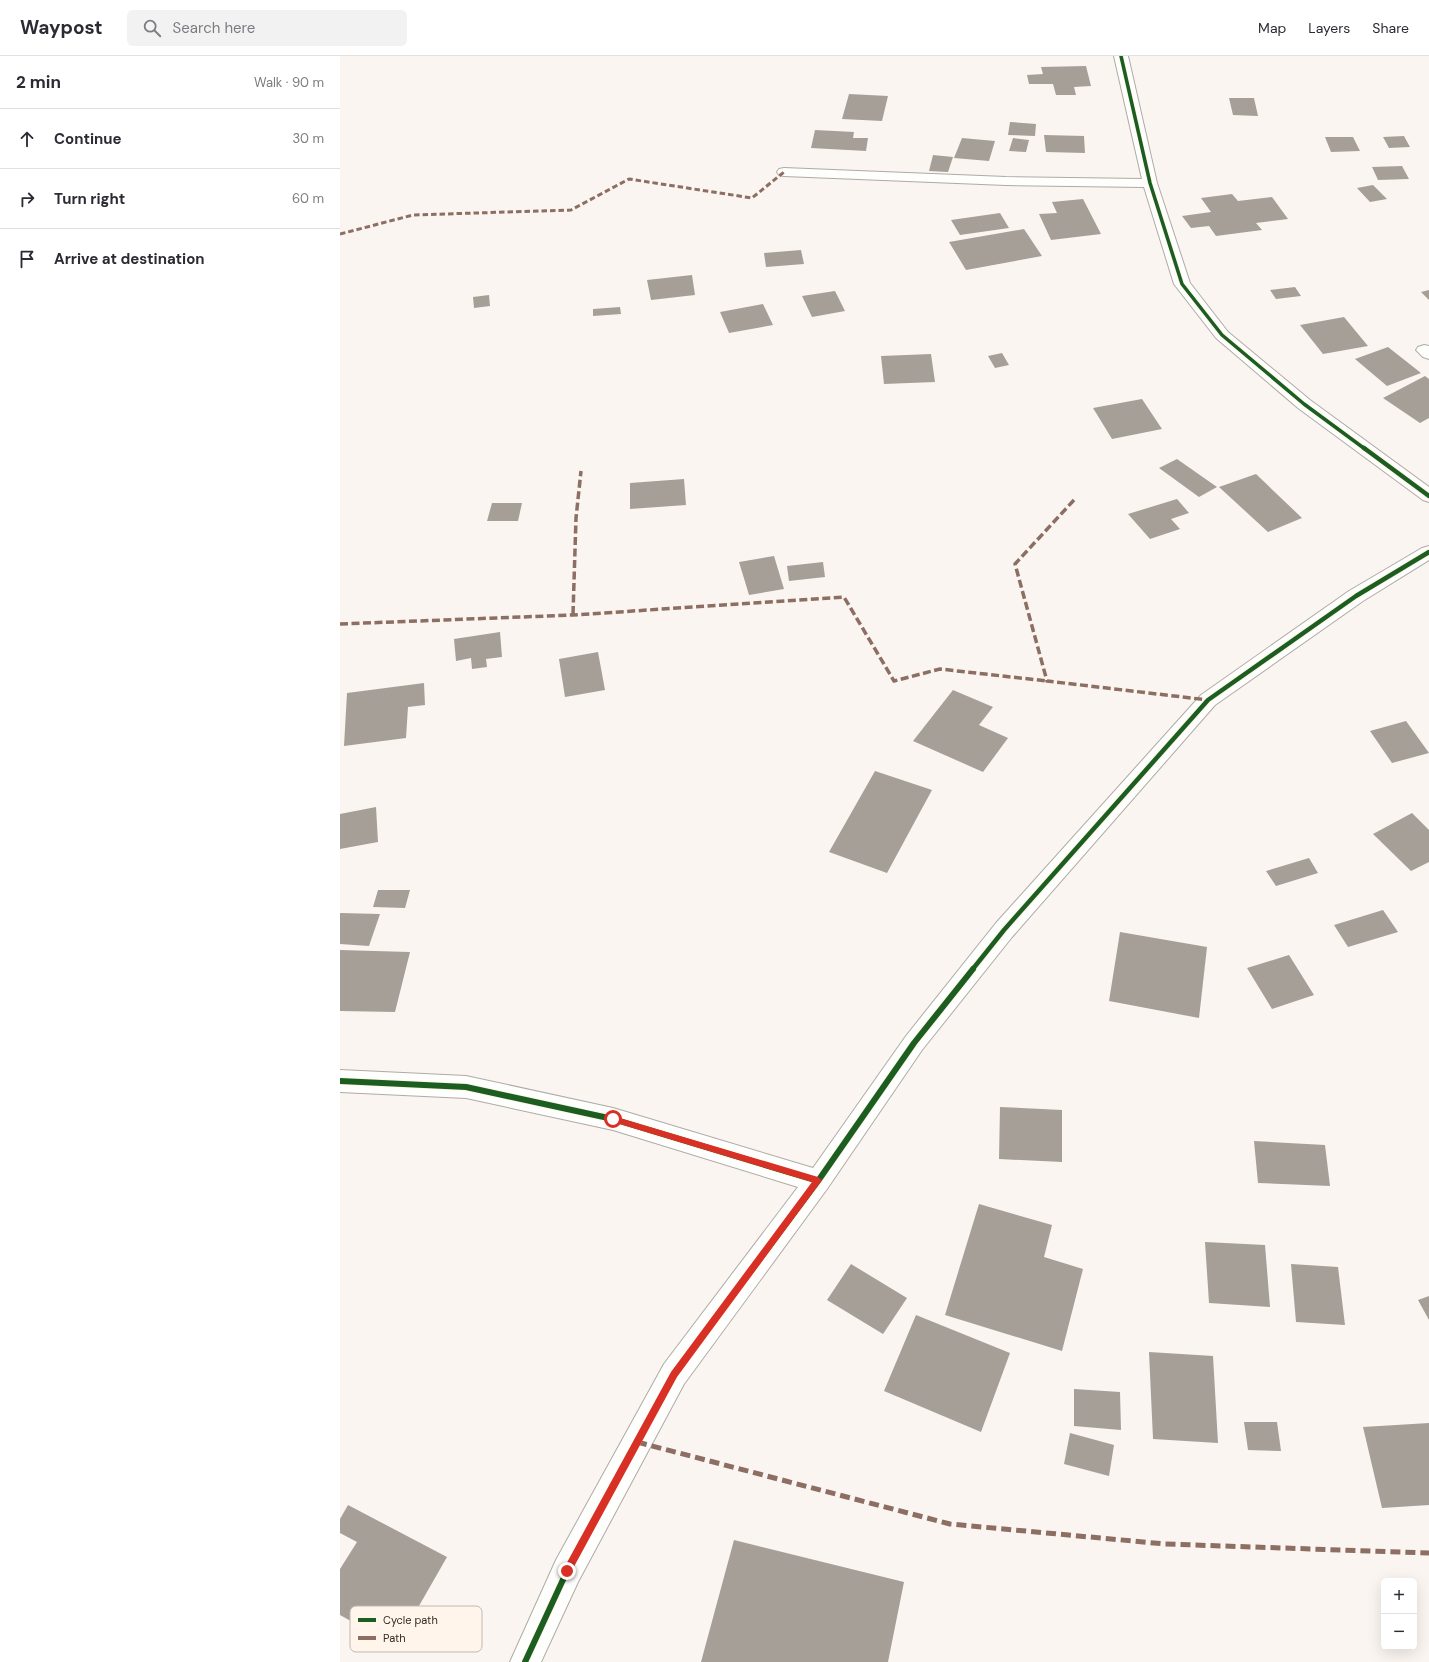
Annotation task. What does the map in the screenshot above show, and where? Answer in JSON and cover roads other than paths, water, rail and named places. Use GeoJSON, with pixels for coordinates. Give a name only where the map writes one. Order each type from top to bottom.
{"type":"FeatureCollection","features":[{"type":"Feature","properties":{"kind":"street"},"geometry":{"type":"LineString","coordinates":[[1121,56],[1150,183],[1182,284],[1222,335],[1304,404],[1429,496]]}},
{"type":"Feature","properties":{"kind":"street"},"geometry":{"type":"LineString","coordinates":[[784,172],[1006,181],[1150,183]]}},
{"type":"Feature","properties":{"kind":"street"},"geometry":{"type":"LineString","coordinates":[[526,1662],[567,1571],[674,1374],[818,1180],[914,1043],[1004,930],[1208,700],[1356,596],[1429,552]]}},
{"type":"Feature","properties":{"kind":"street"},"geometry":{"type":"LineString","coordinates":[[340,1081],[466,1086],[613,1119],[818,1180]]}}]}
